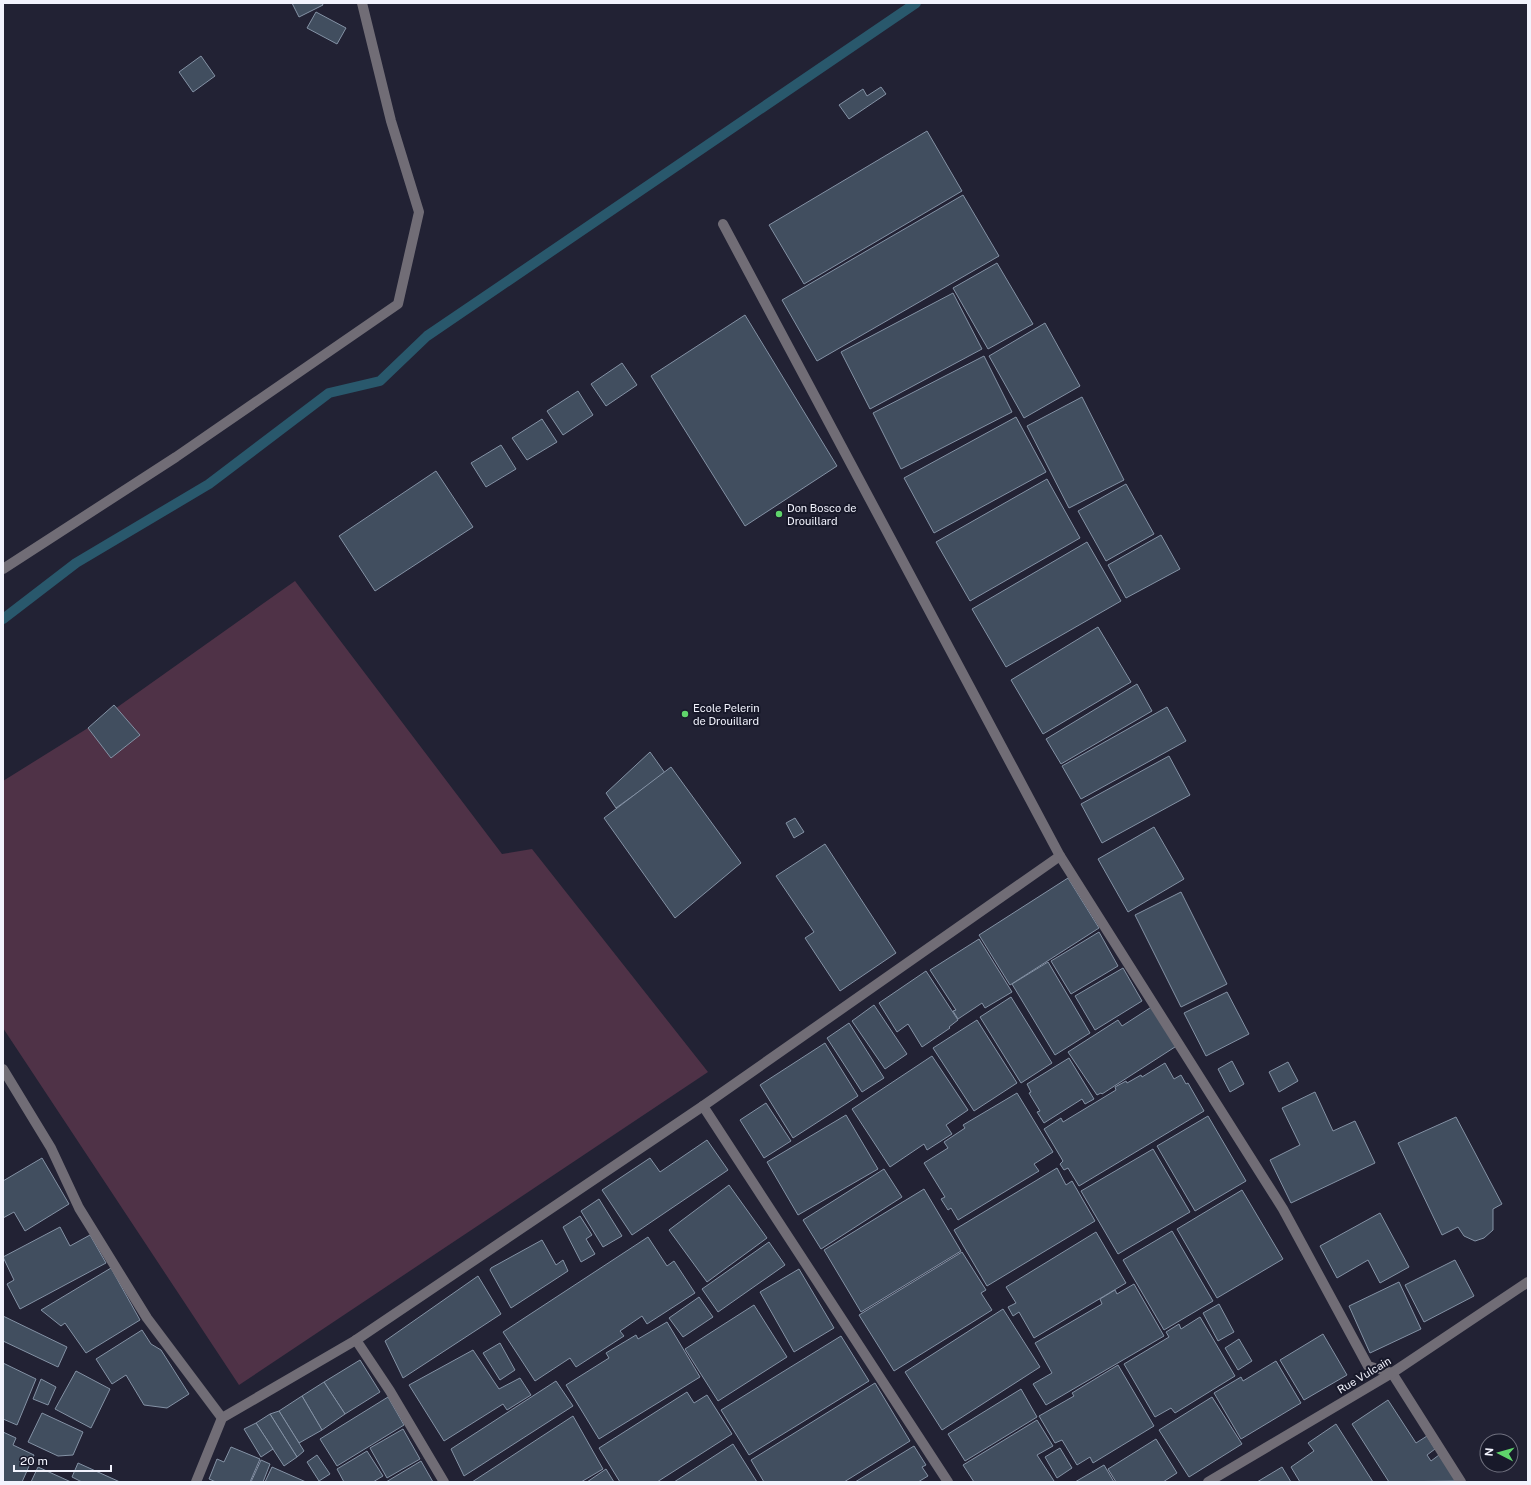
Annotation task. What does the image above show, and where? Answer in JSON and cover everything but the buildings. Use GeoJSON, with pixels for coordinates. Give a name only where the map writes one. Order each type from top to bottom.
{"type":"FeatureCollection","features":[{"type":"Feature","properties":{"kind":"street"},"geometry":{"type":"LineString","coordinates":[[3,569],[176,457],[398,304],[419,212],[391,121],[362,3]]}},
{"type":"Feature","properties":{"kind":"street"},"geometry":{"type":"LineString","coordinates":[[723,224],[1060,856],[1283,1209],[1368,1366],[1392,1373],[1461,1482]]}},
{"type":"Feature","properties":{"kind":"street"},"geometry":{"type":"LineString","coordinates":[[196,1482],[222,1418],[356,1340],[703,1106],[1060,856]]}},
{"type":"Feature","properties":{"kind":"street"},"geometry":{"type":"LineString","coordinates":[[3,1069],[51,1148],[79,1208],[148,1318],[222,1418]]}},
{"type":"Feature","properties":{"kind":"street"},"geometry":{"type":"LineString","coordinates":[[703,1106],[948,1482]]}},
{"type":"Feature","properties":{"kind":"street","name":"Rue Vulcain"},"geometry":{"type":"LineString","coordinates":[[1208,1482],[1392,1373],[1528,1282]]}},
{"type":"Feature","properties":{"kind":"street"},"geometry":{"type":"LineString","coordinates":[[356,1340],[390,1391],[444,1482]]}},
{"type":"Feature","properties":{"kind":"shaded area"},"geometry":{"type":"Polygon","coordinates":[[[295,581],[502,854],[532,849],[708,1072],[239,1385],[3,1028],[3,781],[88,728],[295,581]]]}},
{"type":"Feature","properties":{"kind":"waterway"},"geometry":{"type":"LineString","coordinates":[[3,619],[76,563],[209,484],[329,393],[380,381],[427,336],[916,3]]}},
{"type":"Feature","properties":{"kind":"place","name":"Don Bosco de Drouillard"},"geometry":{"type":"Point","coordinates":[779,514]}},
{"type":"Feature","properties":{"kind":"place","name":"Ecole Pelerin de Drouillard"},"geometry":{"type":"Point","coordinates":[685,714]}}]}
